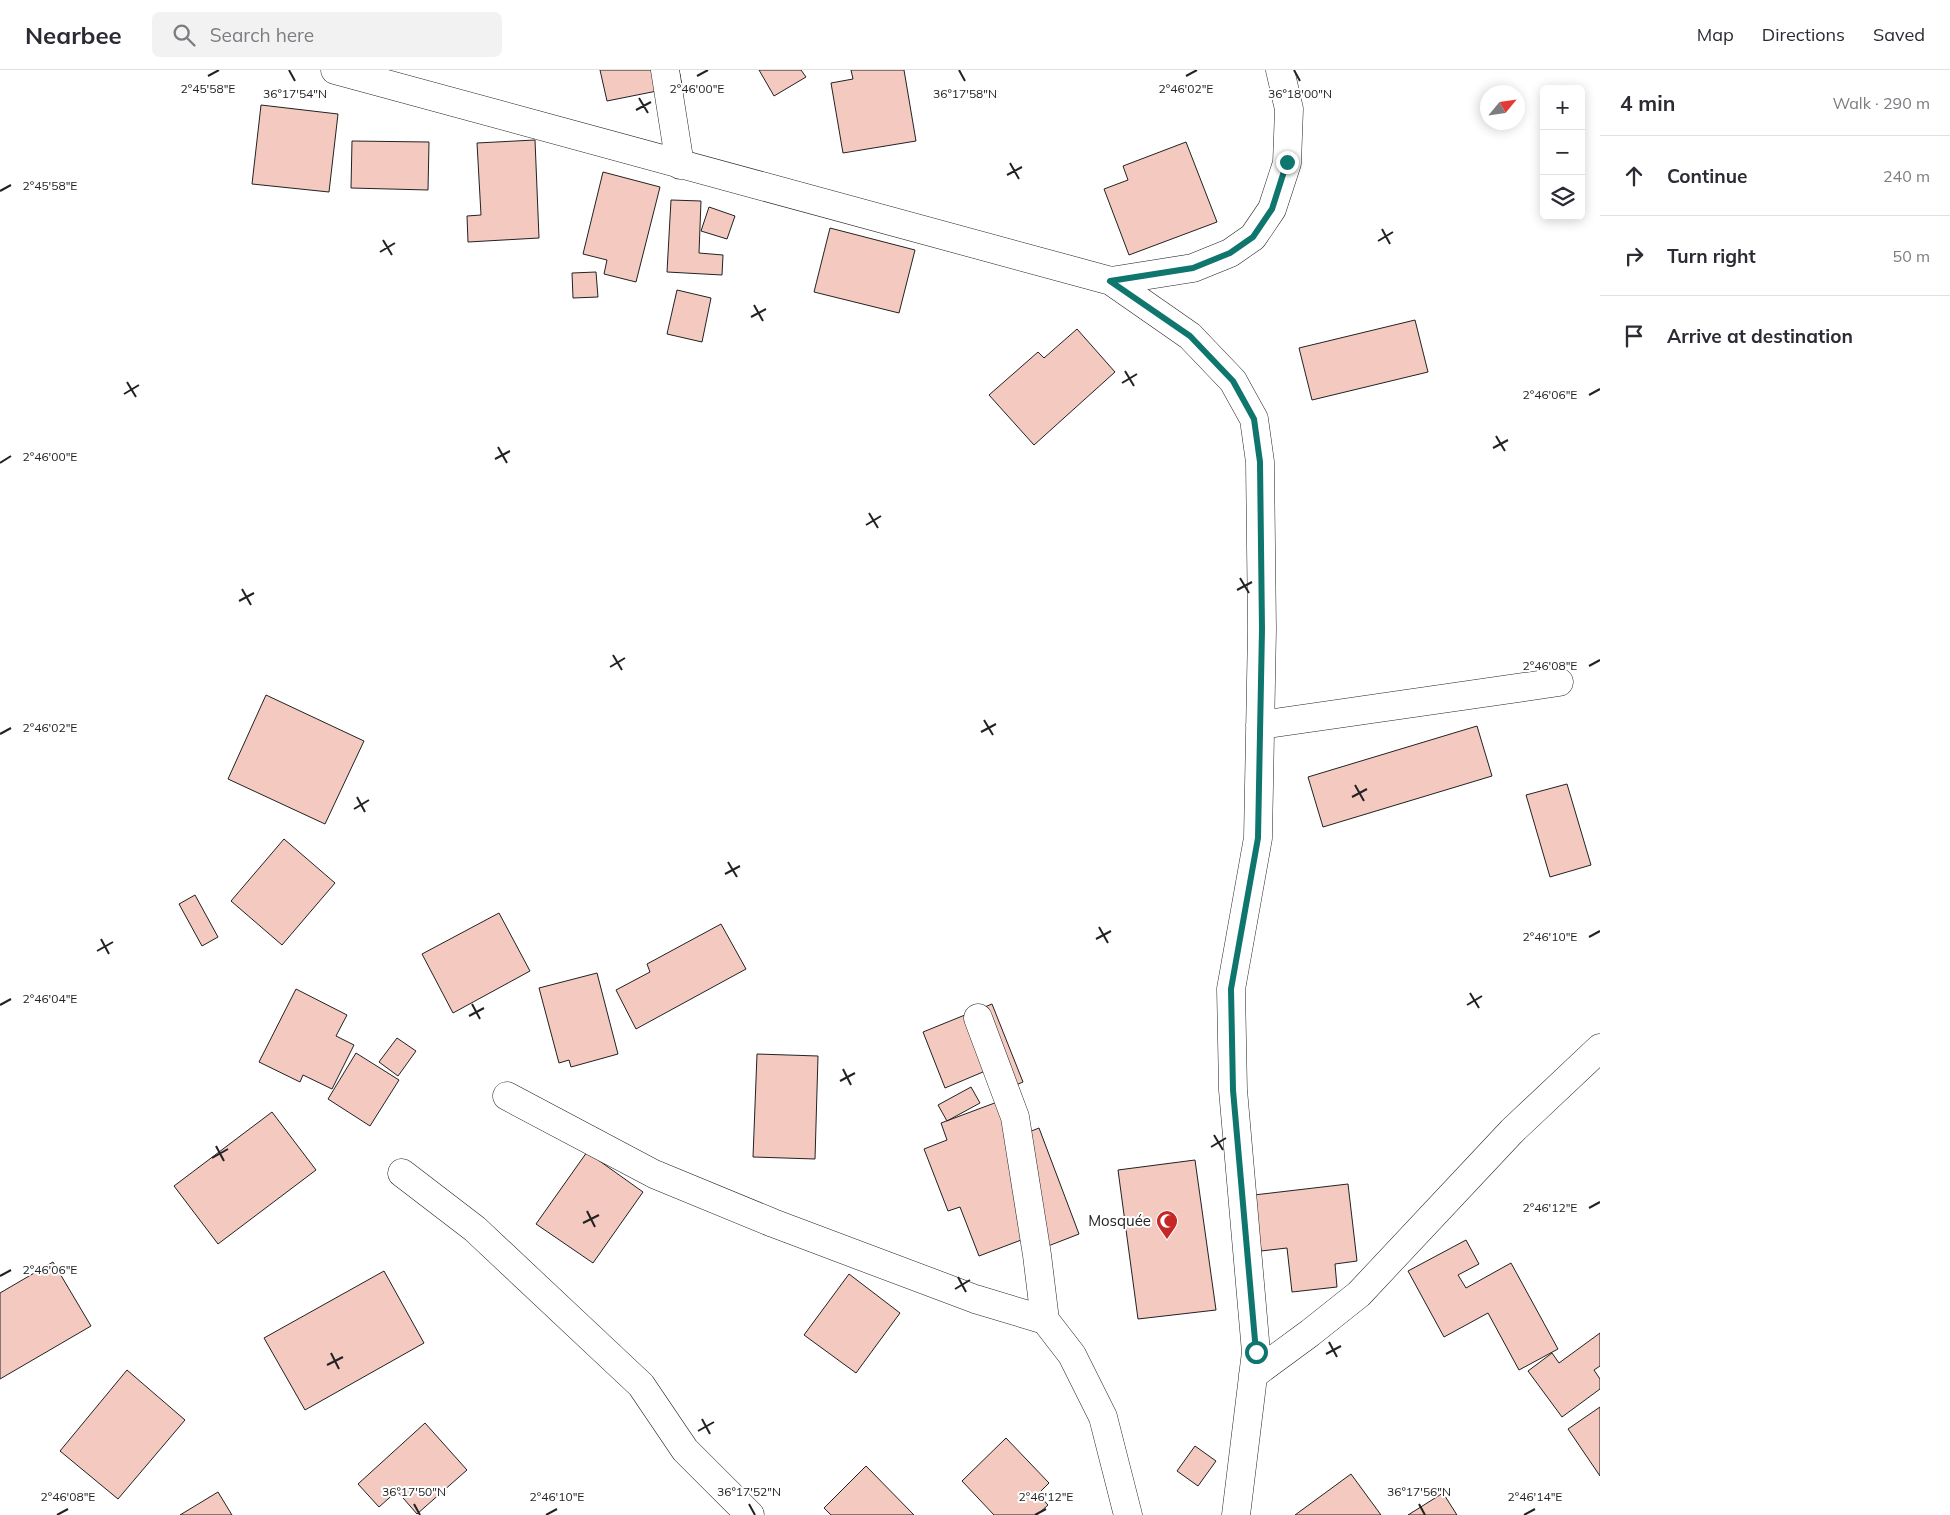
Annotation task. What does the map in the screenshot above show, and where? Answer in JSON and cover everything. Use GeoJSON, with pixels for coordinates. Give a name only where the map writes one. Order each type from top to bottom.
{"type":"FeatureCollection","features":[{"type":"Feature","properties":{"kind":"street"},"geometry":{"type":"LineString","coordinates":[[334,70],[1110,281],[1190,336],[1233,381],[1254,419],[1260,462],[1262,629],[1258,838],[1231,989],[1233,1090],[1256,1352],[1236,1515]]}},
{"type":"Feature","properties":{"kind":"street"},"geometry":{"type":"LineString","coordinates":[[665,70],[680,165]]}},
{"type":"Feature","properties":{"kind":"street"},"geometry":{"type":"LineString","coordinates":[[1110,281],[1193,268],[1230,253],[1253,237],[1272,209],[1287,162],[1289,109],[1280,70]]}},
{"type":"Feature","properties":{"kind":"street"},"geometry":{"type":"LineString","coordinates":[[1260,725],[1559,682]]}},
{"type":"Feature","properties":{"kind":"street"},"geometry":{"type":"LineString","coordinates":[[978,1018],[1015,1117],[1037,1255],[1045,1320],[1072,1355],[1103,1417],[1128,1515]]}},
{"type":"Feature","properties":{"kind":"street"},"geometry":{"type":"LineString","coordinates":[[1253,1375],[1359,1294],[1512,1131],[1596,1060]]}},
{"type":"Feature","properties":{"kind":"street"},"geometry":{"type":"LineString","coordinates":[[507,1096],[663,1178],[773,1223],[975,1300],[1045,1320]]}},
{"type":"Feature","properties":{"kind":"street"},"geometry":{"type":"LineString","coordinates":[[402,1173],[475,1229],[641,1386],[685,1450],[750,1515]]}},
{"type":"Feature","properties":{"kind":"building"},"geometry":{"type":"Polygon","coordinates":[[[600,70],[679,70],[682,86],[607,101],[600,70]]]}},
{"type":"Feature","properties":{"kind":"building"},"geometry":{"type":"Polygon","coordinates":[[[759,70],[801,70],[806,77],[774,96],[759,70]]]}},
{"type":"Feature","properties":{"kind":"building"},"geometry":{"type":"Polygon","coordinates":[[[851,70],[904,70],[916,141],[843,153],[831,83],[853,79],[851,70]]]}},
{"type":"Feature","properties":{"kind":"building"},"geometry":{"type":"Polygon","coordinates":[[[261,105],[338,114],[329,192],[252,184],[261,105]]]}},
{"type":"Feature","properties":{"kind":"building"},"geometry":{"type":"Polygon","coordinates":[[[535,140],[539,238],[468,242],[467,216],[481,215],[477,143],[535,140]]]}},
{"type":"Feature","properties":{"kind":"building"},"geometry":{"type":"Polygon","coordinates":[[[352,141],[429,142],[428,190],[351,188],[352,141]]]}},
{"type":"Feature","properties":{"kind":"building"},"geometry":{"type":"Polygon","coordinates":[[[1186,142],[1217,222],[1129,255],[1104,189],[1128,180],[1123,166],[1186,142]]]}},
{"type":"Feature","properties":{"kind":"building"},"geometry":{"type":"Polygon","coordinates":[[[603,172],[660,187],[636,282],[604,274],[607,260],[583,254],[603,172]]]}},
{"type":"Feature","properties":{"kind":"building"},"geometry":{"type":"Polygon","coordinates":[[[671,200],[701,201],[699,253],[723,255],[722,275],[667,272],[671,200]]]}},
{"type":"Feature","properties":{"kind":"building"},"geometry":{"type":"Polygon","coordinates":[[[709,207],[735,216],[727,239],[701,231],[709,207]]]}},
{"type":"Feature","properties":{"kind":"building"},"geometry":{"type":"Polygon","coordinates":[[[830,228],[915,250],[899,313],[814,292],[830,228]]]}},
{"type":"Feature","properties":{"kind":"building"},"geometry":{"type":"Polygon","coordinates":[[[596,272],[598,297],[573,298],[572,273],[596,272]]]}},
{"type":"Feature","properties":{"kind":"building"},"geometry":{"type":"Polygon","coordinates":[[[677,290],[711,298],[702,342],[667,334],[677,290]]]}},
{"type":"Feature","properties":{"kind":"building"},"geometry":{"type":"Polygon","coordinates":[[[1415,320],[1428,372],[1312,400],[1299,348],[1415,320]]]}},
{"type":"Feature","properties":{"kind":"building"},"geometry":{"type":"Polygon","coordinates":[[[1077,329],[1115,372],[1034,445],[989,395],[1038,352],[1044,358],[1077,329]]]}},
{"type":"Feature","properties":{"kind":"building"},"geometry":{"type":"Polygon","coordinates":[[[266,695],[364,741],[325,824],[228,779],[266,695]]]}},
{"type":"Feature","properties":{"kind":"building"},"geometry":{"type":"Polygon","coordinates":[[[1477,726],[1492,776],[1323,827],[1308,777],[1477,726]]]}},
{"type":"Feature","properties":{"kind":"building"},"geometry":{"type":"Polygon","coordinates":[[[1567,784],[1591,865],[1550,877],[1526,795],[1567,784]]]}},
{"type":"Feature","properties":{"kind":"building"},"geometry":{"type":"Polygon","coordinates":[[[284,839],[335,883],[282,945],[231,901],[284,839]]]}},
{"type":"Feature","properties":{"kind":"building"},"geometry":{"type":"Polygon","coordinates":[[[195,895],[218,937],[202,946],[179,904],[195,895]]]}},
{"type":"Feature","properties":{"kind":"building"},"geometry":{"type":"Polygon","coordinates":[[[499,913],[530,971],[453,1013],[422,954],[499,913]]]}},
{"type":"Feature","properties":{"kind":"building"},"geometry":{"type":"Polygon","coordinates":[[[721,924],[746,969],[636,1029],[616,990],[650,972],[647,964],[721,924]]]}},
{"type":"Feature","properties":{"kind":"building"},"geometry":{"type":"Polygon","coordinates":[[[597,973],[618,1054],[571,1067],[569,1060],[559,1063],[539,988],[597,973]]]}},
{"type":"Feature","properties":{"kind":"building"},"geometry":{"type":"Polygon","coordinates":[[[296,989],[347,1015],[336,1036],[354,1045],[332,1089],[303,1075],[300,1082],[259,1062],[296,989]]]}},
{"type":"Feature","properties":{"kind":"building"},"geometry":{"type":"Polygon","coordinates":[[[992,1004],[1023,1082],[1000,1092],[990,1069],[945,1088],[923,1032],[992,1004]]]}},
{"type":"Feature","properties":{"kind":"building"},"geometry":{"type":"Polygon","coordinates":[[[397,1038],[416,1051],[398,1076],[379,1062],[397,1038]]]}},
{"type":"Feature","properties":{"kind":"building"},"geometry":{"type":"Polygon","coordinates":[[[356,1053],[399,1080],[370,1126],[328,1099],[356,1053]]]}},
{"type":"Feature","properties":{"kind":"building"},"geometry":{"type":"Polygon","coordinates":[[[757,1054],[818,1056],[815,1159],[753,1157],[757,1054]]]}},
{"type":"Feature","properties":{"kind":"building"},"geometry":{"type":"Polygon","coordinates":[[[971,1087],[980,1103],[947,1121],[938,1105],[971,1087]]]}},
{"type":"Feature","properties":{"kind":"building"},"geometry":{"type":"Polygon","coordinates":[[[1000,1101],[1014,1138],[1039,1128],[1079,1234],[1043,1248],[1037,1234],[979,1256],[960,1207],[948,1211],[924,1149],[947,1140],[941,1123],[1000,1101]]]}},
{"type":"Feature","properties":{"kind":"building"},"geometry":{"type":"Polygon","coordinates":[[[272,1112],[316,1170],[218,1244],[174,1186],[272,1112]]]}},
{"type":"Feature","properties":{"kind":"building"},"geometry":{"type":"Polygon","coordinates":[[[587,1152],[643,1192],[593,1263],[536,1224],[587,1152]]]}},
{"type":"Feature","properties":{"kind":"building","name":"Mosquée"},"geometry":{"type":"Polygon","coordinates":[[[1195,1160],[1216,1310],[1138,1319],[1118,1170],[1195,1160]]]}},
{"type":"Feature","properties":{"kind":"building"},"geometry":{"type":"Polygon","coordinates":[[[1348,1184],[1357,1261],[1335,1264],[1337,1287],[1292,1292],[1287,1248],[1261,1251],[1254,1195],[1348,1184]]]}},
{"type":"Feature","properties":{"kind":"building"},"geometry":{"type":"Polygon","coordinates":[[[1466,1240],[1479,1264],[1458,1275],[1466,1288],[1511,1263],[1558,1349],[1519,1370],[1488,1313],[1444,1337],[1408,1271],[1466,1240]]]}},
{"type":"Feature","properties":{"kind":"building"},"geometry":{"type":"Polygon","coordinates":[[[53,1262],[91,1326],[0,1379],[0,1293],[53,1262]]]}},
{"type":"Feature","properties":{"kind":"building"},"geometry":{"type":"Polygon","coordinates":[[[384,1271],[424,1343],[305,1410],[264,1338],[384,1271]]]}},
{"type":"Feature","properties":{"kind":"building"},"geometry":{"type":"Polygon","coordinates":[[[849,1274],[900,1313],[856,1373],[804,1335],[849,1274]]]}},
{"type":"Feature","properties":{"kind":"building"},"geometry":{"type":"Polygon","coordinates":[[[1600,1333],[1600,1366],[1594,1370],[1600,1379],[1600,1389],[1562,1417],[1528,1371],[1552,1353],[1559,1363],[1600,1333]]]}},
{"type":"Feature","properties":{"kind":"building"},"geometry":{"type":"Polygon","coordinates":[[[127,1370],[185,1420],[118,1499],[60,1451],[127,1370]]]}},
{"type":"Feature","properties":{"kind":"building"},"geometry":{"type":"Polygon","coordinates":[[[1600,1407],[1600,1476],[1568,1429],[1600,1407]]]}},
{"type":"Feature","properties":{"kind":"building"},"geometry":{"type":"Polygon","coordinates":[[[425,1423],[467,1470],[417,1514],[397,1491],[379,1507],[358,1484],[425,1423]]]}},
{"type":"Feature","properties":{"kind":"building"},"geometry":{"type":"Polygon","coordinates":[[[1006,1438],[1049,1483],[1038,1494],[1048,1505],[1037,1515],[994,1515],[962,1481],[1006,1438]]]}},
{"type":"Feature","properties":{"kind":"building"},"geometry":{"type":"Polygon","coordinates":[[[1195,1446],[1216,1461],[1198,1486],[1177,1471],[1195,1446]]]}},
{"type":"Feature","properties":{"kind":"building"},"geometry":{"type":"Polygon","coordinates":[[[866,1466],[914,1515],[831,1515],[824,1508],[866,1466]]]}},
{"type":"Feature","properties":{"kind":"building"},"geometry":{"type":"Polygon","coordinates":[[[1351,1474],[1381,1515],[1295,1515],[1351,1474]]]}},
{"type":"Feature","properties":{"kind":"building"},"geometry":{"type":"Polygon","coordinates":[[[218,1492],[232,1515],[180,1515],[218,1492]]]}},
{"type":"Feature","properties":{"kind":"building"},"geometry":{"type":"Polygon","coordinates":[[[1443,1493],[1457,1515],[1408,1515],[1443,1493]]]}},
{"type":"Feature","properties":{"kind":"place","name":"Mosquée"},"geometry":{"type":"Point","coordinates":[1167,1240]}},
{"type":"Feature","properties":{"kind":"route"},"geometry":{"type":"LineString","coordinates":[[1256,1352],[1233,1090],[1231,989],[1258,838],[1262,629],[1260,462],[1254,419],[1233,381],[1190,336],[1110,281],[1193,268],[1230,253],[1253,237],[1272,209],[1287,162]]}}]}
